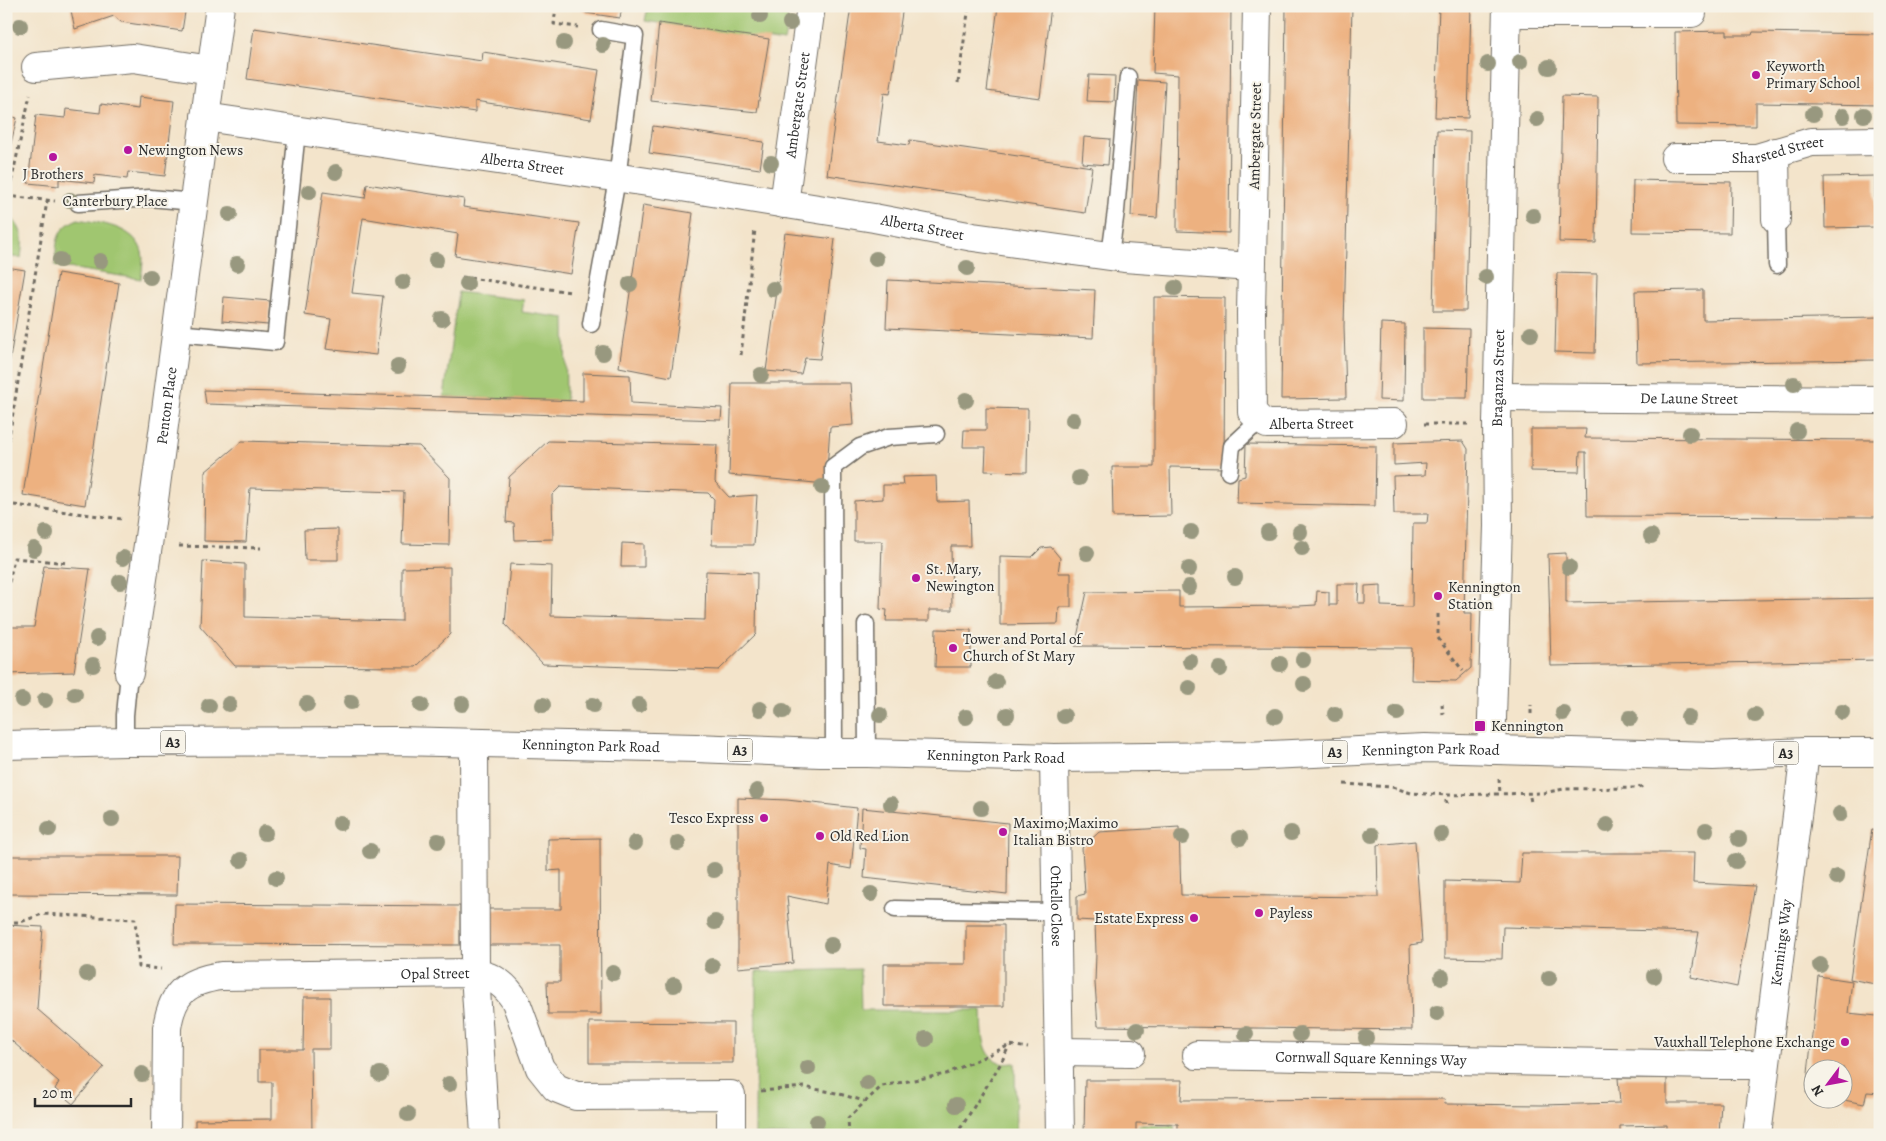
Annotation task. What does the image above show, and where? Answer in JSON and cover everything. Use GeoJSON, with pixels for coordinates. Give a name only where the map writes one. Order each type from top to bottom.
{"type":"FeatureCollection","features":[{"type":"Feature","properties":{"kind":"main road","name":"Penton Place"},"geometry":{"type":"LineString","coordinates":[[129,673],[220,6]]}},
{"type":"Feature","properties":{"kind":"main road","name":"Ambergate Street"},"geometry":{"type":"LineString","coordinates":[[772,202],[811,6]]}},
{"type":"Feature","properties":{"kind":"main road","name":"Ambergate Street"},"geometry":{"type":"LineString","coordinates":[[1251,267],[1257,6]]}},
{"type":"Feature","properties":{"kind":"main road"},"geometry":{"type":"LineString","coordinates":[[1507,10],[1692,13]]}},
{"type":"Feature","properties":{"kind":"main road","name":"Braganza Street"},"geometry":{"type":"LineString","coordinates":[[1491,750],[1498,526],[1498,410],[1507,10]]}},
{"type":"Feature","properties":{"kind":"main road"},"geometry":{"type":"LineString","coordinates":[[36,67],[133,58],[211,70]]}},
{"type":"Feature","properties":{"kind":"main road","name":"Alberta Street"},"geometry":{"type":"LineString","coordinates":[[206,117],[772,202],[874,218],[972,237],[1124,258],[1251,267],[1252,412],[1267,424],[1394,423]]}},
{"type":"Feature","properties":{"kind":"main road","name":"Sharsted Street"},"geometry":{"type":"LineString","coordinates":[[1675,158],[1757,158],[1811,142],[1880,141]]}},
{"type":"Feature","properties":{"kind":"main road"},"geometry":{"type":"LineString","coordinates":[[1775,152],[1776,219]]}},
{"type":"Feature","properties":{"kind":"main road","name":"De Laune Street"},"geometry":{"type":"LineString","coordinates":[[1498,410],[1880,400]]}},
{"type":"Feature","properties":{"kind":"main road","name":"Kennington Park Road"},"geometry":{"type":"LineString","coordinates":[[118,742],[396,741],[1054,758],[1246,756],[1425,748],[1713,756],[1805,752],[1880,752]]}},
{"type":"Feature","properties":{"kind":"main road","name":"A3"},"geometry":{"type":"LineString","coordinates":[[6,745],[118,742]]}},
{"type":"Feature","properties":{"kind":"main road"},"geometry":{"type":"LineString","coordinates":[[474,743],[475,973],[485,1135]]}},
{"type":"Feature","properties":{"kind":"main road","name":"Kennings Way"},"geometry":{"type":"LineString","coordinates":[[1757,1135],[1805,752]]}},
{"type":"Feature","properties":{"kind":"main road","name":"Othello Close"},"geometry":{"type":"LineString","coordinates":[[1054,758],[1059,1052]]}},
{"type":"Feature","properties":{"kind":"main road","name":"Opal Street"},"geometry":{"type":"LineString","coordinates":[[166,1135],[167,1028],[174,1000],[182,991],[198,980],[221,976],[475,973],[486,975],[505,986],[511,993],[540,1068],[556,1088],[576,1096],[731,1095]]}},
{"type":"Feature","properties":{"kind":"main road"},"geometry":{"type":"LineString","coordinates":[[1060,1135],[1059,1052],[1131,1053]]}},
{"type":"Feature","properties":{"kind":"main road","name":"Cornwall Square Kennings Way"},"geometry":{"type":"LineString","coordinates":[[1197,1056],[1765,1065]]}},
{"type":"Feature","properties":{"kind":"main road"},"geometry":{"type":"LineString","coordinates":[[731,1095],[731,1135]]}},
{"type":"Feature","properties":{"kind":"lane"},"geometry":{"type":"LineString","coordinates":[[591,324],[617,179],[635,36],[601,30]]}},
{"type":"Feature","properties":{"kind":"lane"},"geometry":{"type":"LineString","coordinates":[[1110,255],[1116,211],[1128,77]]}},
{"type":"Feature","properties":{"kind":"lane"},"geometry":{"type":"LineString","coordinates":[[176,333],[275,342],[297,131]]}},
{"type":"Feature","properties":{"kind":"lane","name":"Canterbury Place"},"geometry":{"type":"LineString","coordinates":[[78,203],[150,198],[194,202]]}},
{"type":"Feature","properties":{"kind":"lane"},"geometry":{"type":"LineString","coordinates":[[1776,219],[1777,266]]}},
{"type":"Feature","properties":{"kind":"lane"},"geometry":{"type":"LineString","coordinates":[[1229,472],[1232,446],[1260,420]]}},
{"type":"Feature","properties":{"kind":"lane"},"geometry":{"type":"LineString","coordinates":[[834,753],[834,467],[860,447],[889,437],[936,434]]}},
{"type":"Feature","properties":{"kind":"lane"},"geometry":{"type":"LineString","coordinates":[[866,624],[867,753]]}},
{"type":"Feature","properties":{"kind":"lane","name":"Penton Place"},"geometry":{"type":"LineString","coordinates":[[118,742],[125,715],[129,673]]}},
{"type":"Feature","properties":{"kind":"lane"},"geometry":{"type":"LineString","coordinates":[[894,909],[1058,912]]}},
{"type":"Feature","properties":{"kind":"path"},"geometry":{"type":"LineString","coordinates":[[556,6],[554,24],[601,30]]}},
{"type":"Feature","properties":{"kind":"path"},"geometry":{"type":"LineString","coordinates":[[958,83],[969,6]]}},
{"type":"Feature","properties":{"kind":"path"},"geometry":{"type":"LineString","coordinates":[[7,197],[36,67]]}},
{"type":"Feature","properties":{"kind":"path","name":"Canterbury Place"},"geometry":{"type":"LineString","coordinates":[[7,197],[78,203]]}},
{"type":"Feature","properties":{"kind":"path"},"geometry":{"type":"LineString","coordinates":[[6,456],[47,201]]}},
{"type":"Feature","properties":{"kind":"path"},"geometry":{"type":"LineString","coordinates":[[741,355],[772,202]]}},
{"type":"Feature","properties":{"kind":"path"},"geometry":{"type":"LineString","coordinates":[[462,277],[597,296]]}},
{"type":"Feature","properties":{"kind":"path"},"geometry":{"type":"LineString","coordinates":[[1394,423],[1498,410]]}},
{"type":"Feature","properties":{"kind":"path"},"geometry":{"type":"LineString","coordinates":[[6,504],[149,534],[261,548]]}},
{"type":"Feature","properties":{"kind":"path"},"geometry":{"type":"LineString","coordinates":[[6,598],[14,558],[69,563]]}},
{"type":"Feature","properties":{"kind":"path"},"geometry":{"type":"LineString","coordinates":[[1438,614],[1438,638],[1465,673],[1493,701]]}},
{"type":"Feature","properties":{"kind":"path"},"geometry":{"type":"LineString","coordinates":[[1442,704],[1443,714]]}},
{"type":"Feature","properties":{"kind":"path"},"geometry":{"type":"LineString","coordinates":[[1531,705],[1531,714]]}},
{"type":"Feature","properties":{"kind":"path"},"geometry":{"type":"LineString","coordinates":[[1336,784],[1392,787],[1411,794],[1446,795],[1543,793],[1564,790],[1638,788],[1646,784]]}},
{"type":"Feature","properties":{"kind":"path"},"geometry":{"type":"LineString","coordinates":[[1530,796],[1531,802]]}},
{"type":"Feature","properties":{"kind":"path"},"geometry":{"type":"LineString","coordinates":[[1446,799],[1446,804]]}},
{"type":"Feature","properties":{"kind":"path"},"geometry":{"type":"LineString","coordinates":[[6,922],[21,922],[42,914],[135,919],[139,966],[206,978]]}},
{"type":"Feature","properties":{"kind":"path"},"geometry":{"type":"LineString","coordinates":[[849,1135],[848,1118],[882,1086],[946,1074],[1010,1045],[1001,1064],[955,1135]]}},
{"type":"Feature","properties":{"kind":"path"},"geometry":{"type":"LineString","coordinates":[[731,1095],[804,1087],[864,1101]]}},
{"type":"Feature","properties":{"kind":"green space"},"geometry":{"type":"Polygon","coordinates":[[[648,6],[790,6],[784,42],[645,21],[648,6]]]}},
{"type":"Feature","properties":{"kind":"green space"},"geometry":{"type":"Polygon","coordinates":[[[6,211],[16,223],[21,233],[21,258],[6,256],[6,211]]]}},
{"type":"Feature","properties":{"kind":"green space"},"geometry":{"type":"Polygon","coordinates":[[[78,219],[106,224],[132,236],[142,252],[141,279],[55,266],[58,238],[65,227],[78,219]]]}},
{"type":"Feature","properties":{"kind":"green space"},"geometry":{"type":"Polygon","coordinates":[[[458,292],[524,300],[522,312],[565,318],[566,401],[444,397],[458,292]]]}},
{"type":"Feature","properties":{"kind":"green space"},"geometry":{"type":"Polygon","coordinates":[[[860,969],[861,1010],[982,1010],[984,1039],[988,1053],[1001,1063],[1015,1063],[1016,1135],[755,1135],[756,972],[860,969]]]}},
{"type":"Feature","properties":{"kind":"green space"},"geometry":{"type":"Polygon","coordinates":[[[1138,1125],[1174,1126],[1175,1135],[1138,1135],[1138,1125]]]}},
{"type":"Feature","properties":{"kind":"building"},"geometry":{"type":"Polygon","coordinates":[[[70,6],[186,6],[182,31],[121,22],[114,16],[75,29],[70,6]]]}},
{"type":"Feature","properties":{"kind":"building"},"geometry":{"type":"Polygon","coordinates":[[[579,6],[622,6],[620,18],[586,13],[579,6]]]}},
{"type":"Feature","properties":{"kind":"building"},"geometry":{"type":"Polygon","coordinates":[[[851,6],[903,6],[890,94],[884,93],[878,141],[909,145],[910,140],[1092,167],[1085,213],[827,175],[851,6]]]}},
{"type":"Feature","properties":{"kind":"building"},"geometry":{"type":"Polygon","coordinates":[[[998,6],[1051,6],[1040,98],[987,91],[998,6]]]}},
{"type":"Feature","properties":{"kind":"building"},"geometry":{"type":"Polygon","coordinates":[[[1155,6],[1231,6],[1229,233],[1177,231],[1178,75],[1153,73],[1155,6]]]}},
{"type":"Feature","properties":{"kind":"building"},"geometry":{"type":"Polygon","coordinates":[[[1286,6],[1352,6],[1344,326],[1346,398],[1281,399],[1286,6]]]}},
{"type":"Feature","properties":{"kind":"building"},"geometry":{"type":"Polygon","coordinates":[[[1439,6],[1471,6],[1468,118],[1435,117],[1439,6]]]}},
{"type":"Feature","properties":{"kind":"building"},"geometry":{"type":"Polygon","coordinates":[[[659,23],[769,39],[757,112],[651,101],[659,23]]]}},
{"type":"Feature","properties":{"kind":"building"},"geometry":{"type":"Polygon","coordinates":[[[254,28],[482,61],[483,52],[599,70],[591,119],[475,101],[475,112],[247,79],[254,28]]]}},
{"type":"Feature","properties":{"kind":"building"},"geometry":{"type":"Polygon","coordinates":[[[1727,31],[1727,35],[1752,35],[1753,32],[1880,34],[1880,105],[1756,103],[1756,126],[1676,125],[1675,32],[1727,31]]]}},
{"type":"Feature","properties":{"kind":"building"},"geometry":{"type":"Polygon","coordinates":[[[1089,75],[1115,76],[1114,102],[1087,101],[1089,75]]]}},
{"type":"Feature","properties":{"kind":"building"},"geometry":{"type":"Polygon","coordinates":[[[1138,80],[1165,82],[1157,218],[1131,216],[1138,80]]]}},
{"type":"Feature","properties":{"kind":"building"},"geometry":{"type":"Polygon","coordinates":[[[1562,96],[1598,97],[1596,243],[1559,242],[1562,96]]]}},
{"type":"Feature","properties":{"kind":"building"},"geometry":{"type":"Polygon","coordinates":[[[139,97],[174,101],[165,176],[128,172],[127,179],[95,175],[94,183],[59,179],[59,186],[28,183],[36,115],[65,118],[66,109],[100,113],[101,104],[138,109],[139,97]]]}},
{"type":"Feature","properties":{"kind":"building"},"geometry":{"type":"Polygon","coordinates":[[[6,115],[17,118],[7,160],[6,160],[6,115]]]}},
{"type":"Feature","properties":{"kind":"building"},"geometry":{"type":"Polygon","coordinates":[[[653,126],[764,142],[760,169],[649,153],[653,126]]]}},
{"type":"Feature","properties":{"kind":"building"},"geometry":{"type":"Polygon","coordinates":[[[1437,130],[1470,131],[1466,311],[1433,311],[1437,130]]]}},
{"type":"Feature","properties":{"kind":"building"},"geometry":{"type":"Polygon","coordinates":[[[1084,137],[1110,139],[1108,165],[1082,163],[1084,137]]]}},
{"type":"Feature","properties":{"kind":"building"},"geometry":{"type":"Polygon","coordinates":[[[1875,176],[1875,227],[1825,228],[1824,177],[1875,176]]]}},
{"type":"Feature","properties":{"kind":"building"},"geometry":{"type":"Polygon","coordinates":[[[1633,180],[1731,182],[1730,233],[1632,232],[1633,180]]]}},
{"type":"Feature","properties":{"kind":"building"},"geometry":{"type":"Polygon","coordinates":[[[367,184],[464,199],[463,207],[579,223],[571,274],[455,256],[458,234],[363,218],[352,293],[383,296],[376,355],[326,349],[331,319],[305,315],[323,192],[365,198],[367,184]]]}},
{"type":"Feature","properties":{"kind":"building"},"geometry":{"type":"Polygon","coordinates":[[[643,205],[693,213],[671,377],[619,367],[643,205]]]}},
{"type":"Feature","properties":{"kind":"building"},"geometry":{"type":"Polygon","coordinates":[[[785,233],[835,239],[820,359],[805,358],[801,374],[766,371],[785,233]]]}},
{"type":"Feature","properties":{"kind":"building"},"geometry":{"type":"Polygon","coordinates":[[[6,267],[25,270],[7,376],[6,376],[6,267]]]}},
{"type":"Feature","properties":{"kind":"building"},"geometry":{"type":"Polygon","coordinates":[[[58,273],[119,283],[85,505],[23,495],[58,273]]]}},
{"type":"Feature","properties":{"kind":"building"},"geometry":{"type":"Polygon","coordinates":[[[1557,273],[1597,274],[1595,353],[1555,352],[1557,273]]]}},
{"type":"Feature","properties":{"kind":"building"},"geometry":{"type":"Polygon","coordinates":[[[888,280],[1095,290],[1093,338],[886,328],[888,280]]]}},
{"type":"Feature","properties":{"kind":"building"},"geometry":{"type":"Polygon","coordinates":[[[1703,290],[1703,320],[1880,317],[1880,360],[1637,363],[1635,291],[1703,290]]]}},
{"type":"Feature","properties":{"kind":"building"},"geometry":{"type":"Polygon","coordinates":[[[224,297],[270,301],[268,325],[222,321],[224,297]]]}},
{"type":"Feature","properties":{"kind":"building"},"geometry":{"type":"Polygon","coordinates":[[[1154,297],[1225,298],[1224,468],[1170,467],[1171,516],[1113,517],[1112,467],[1154,467],[1154,297]]]}},
{"type":"Feature","properties":{"kind":"building"},"geometry":{"type":"Polygon","coordinates":[[[1381,323],[1405,324],[1404,401],[1379,400],[1381,323]]]}},
{"type":"Feature","properties":{"kind":"building"},"geometry":{"type":"Polygon","coordinates":[[[1423,328],[1469,329],[1467,398],[1423,398],[1423,328]]]}},
{"type":"Feature","properties":{"kind":"building"},"geometry":{"type":"Polygon","coordinates":[[[583,373],[630,375],[631,403],[722,408],[721,420],[206,404],[204,390],[583,401],[583,373]]]}},
{"type":"Feature","properties":{"kind":"building"},"geometry":{"type":"Polygon","coordinates":[[[732,383],[850,383],[853,425],[830,427],[826,484],[729,475],[732,383]]]}},
{"type":"Feature","properties":{"kind":"building"},"geometry":{"type":"Polygon","coordinates":[[[986,408],[1028,409],[1027,472],[985,471],[986,447],[963,447],[964,430],[986,430],[986,408]]]}},
{"type":"Feature","properties":{"kind":"building"},"geometry":{"type":"Polygon","coordinates":[[[1531,429],[1586,429],[1585,438],[1880,440],[1880,517],[1587,516],[1586,452],[1580,452],[1579,472],[1531,471],[1531,429]]]}},
{"type":"Feature","properties":{"kind":"building"},"geometry":{"type":"Polygon","coordinates":[[[242,441],[419,446],[450,478],[449,545],[402,544],[404,492],[250,488],[246,542],[204,541],[205,472],[242,441]]]}},
{"type":"Feature","properties":{"kind":"building"},"geometry":{"type":"Polygon","coordinates":[[[548,441],[717,445],[715,482],[729,497],[757,495],[754,545],[712,545],[714,499],[708,493],[560,487],[552,495],[553,539],[515,540],[514,523],[506,522],[509,477],[548,441]]]}},
{"type":"Feature","properties":{"kind":"building"},"geometry":{"type":"Polygon","coordinates":[[[1463,441],[1468,449],[1464,613],[1472,613],[1471,668],[1456,681],[1411,680],[1412,648],[1075,646],[1087,592],[1179,591],[1179,607],[1299,606],[1316,605],[1317,591],[1329,592],[1329,605],[1337,605],[1337,584],[1359,584],[1358,603],[1365,603],[1365,586],[1381,585],[1381,606],[1412,607],[1413,523],[1427,523],[1428,514],[1394,514],[1393,476],[1425,475],[1426,463],[1394,465],[1394,443],[1463,441]]]}},
{"type":"Feature","properties":{"kind":"building"},"geometry":{"type":"Polygon","coordinates":[[[1246,444],[1376,446],[1375,506],[1237,503],[1238,478],[1245,476],[1246,444]]]}},
{"type":"Feature","properties":{"kind":"building","name":"St. Mary, Newington"},"geometry":{"type":"Polygon","coordinates":[[[936,476],[937,502],[969,501],[970,546],[951,546],[952,610],[929,610],[929,621],[886,621],[887,610],[880,609],[882,541],[854,541],[854,501],[883,499],[883,485],[903,485],[902,477],[936,476]]]}},
{"type":"Feature","properties":{"kind":"building"},"geometry":{"type":"Polygon","coordinates":[[[338,529],[338,560],[305,560],[304,530],[338,529]]]}},
{"type":"Feature","properties":{"kind":"building"},"geometry":{"type":"Polygon","coordinates":[[[622,543],[644,544],[644,567],[621,567],[622,543]]]}},
{"type":"Feature","properties":{"kind":"building"},"geometry":{"type":"Polygon","coordinates":[[[1051,547],[1060,558],[1058,573],[1071,573],[1071,607],[1059,607],[1058,624],[1000,625],[1000,556],[1032,557],[1041,548],[1051,547]]]}},
{"type":"Feature","properties":{"kind":"building"},"geometry":{"type":"Polygon","coordinates":[[[1566,553],[1566,603],[1880,598],[1880,660],[1551,666],[1548,554],[1566,553]]]}},
{"type":"Feature","properties":{"kind":"building"},"geometry":{"type":"Polygon","coordinates":[[[203,561],[245,564],[245,617],[402,621],[402,568],[450,567],[450,634],[416,667],[235,666],[200,626],[203,561]]]}},
{"type":"Feature","properties":{"kind":"building"},"geometry":{"type":"Polygon","coordinates":[[[510,564],[552,566],[551,616],[705,620],[706,571],[757,573],[756,634],[719,670],[543,664],[505,624],[510,564]]]}},
{"type":"Feature","properties":{"kind":"building"},"geometry":{"type":"Polygon","coordinates":[[[44,566],[90,569],[74,672],[6,674],[6,627],[34,627],[44,566]]]}},
{"type":"Feature","properties":{"kind":"building","name":"Tower and Portal of Church of St Mary"},"geometry":{"type":"Polygon","coordinates":[[[936,629],[971,630],[971,667],[935,667],[936,629]]]}},
{"type":"Feature","properties":{"kind":"building"},"geometry":{"type":"Polygon","coordinates":[[[738,798],[787,800],[857,808],[851,869],[830,865],[826,904],[787,896],[793,963],[738,968],[738,798]]]}},
{"type":"Feature","properties":{"kind":"building"},"geometry":{"type":"Polygon","coordinates":[[[862,808],[1008,823],[1007,894],[864,878],[866,849],[860,848],[862,808]]]}},
{"type":"Feature","properties":{"kind":"building"},"geometry":{"type":"Polygon","coordinates":[[[1179,827],[1181,895],[1378,897],[1377,845],[1415,841],[1422,943],[1410,945],[1412,1030],[1098,1026],[1095,983],[1095,921],[1077,920],[1077,896],[1085,894],[1082,848],[1099,832],[1179,827]]]}},
{"type":"Feature","properties":{"kind":"building"},"geometry":{"type":"Polygon","coordinates":[[[1872,829],[1880,830],[1880,985],[1850,979],[1872,829]]]}},
{"type":"Feature","properties":{"kind":"building"},"geometry":{"type":"Polygon","coordinates":[[[600,838],[601,1014],[548,1014],[547,982],[560,982],[560,945],[484,945],[484,909],[561,909],[561,870],[548,871],[548,839],[600,838]]]}},
{"type":"Feature","properties":{"kind":"building"},"geometry":{"type":"Polygon","coordinates":[[[1522,853],[1694,853],[1693,883],[1755,886],[1737,987],[1691,977],[1699,932],[1503,927],[1502,959],[1445,958],[1445,881],[1520,883],[1522,853]]]}},
{"type":"Feature","properties":{"kind":"building"},"geometry":{"type":"Polygon","coordinates":[[[6,856],[178,856],[177,895],[6,894],[6,856]]]}},
{"type":"Feature","properties":{"kind":"building"},"geometry":{"type":"Polygon","coordinates":[[[175,904],[460,906],[460,945],[174,944],[175,904]]]}},
{"type":"Feature","properties":{"kind":"building"},"geometry":{"type":"Polygon","coordinates":[[[6,925],[43,927],[37,1009],[104,1067],[73,1104],[55,1089],[59,1082],[6,1036],[6,925]]]}},
{"type":"Feature","properties":{"kind":"building"},"geometry":{"type":"Polygon","coordinates":[[[966,925],[1004,925],[1004,1006],[884,1006],[884,964],[966,964],[966,925]]]}},
{"type":"Feature","properties":{"kind":"building","name":"Vauxhall Telephone Exchange"},"geometry":{"type":"Polygon","coordinates":[[[1818,976],[1852,981],[1848,1013],[1877,1016],[1880,1008],[1880,1093],[1867,1092],[1864,1104],[1854,1102],[1854,1058],[1810,1058],[1818,976]]]}},
{"type":"Feature","properties":{"kind":"building"},"geometry":{"type":"Polygon","coordinates":[[[304,997],[330,997],[330,1049],[311,1049],[312,1135],[195,1135],[195,1120],[272,1119],[272,1082],[259,1082],[259,1050],[303,1050],[304,997]]]}},
{"type":"Feature","properties":{"kind":"building"},"geometry":{"type":"Polygon","coordinates":[[[589,1022],[733,1023],[733,1063],[589,1063],[589,1022]]]}},
{"type":"Feature","properties":{"kind":"building"},"geometry":{"type":"Polygon","coordinates":[[[1618,1078],[1667,1078],[1667,1103],[1721,1103],[1719,1135],[1667,1135],[1667,1125],[1620,1126],[1620,1135],[1178,1135],[1178,1124],[1136,1123],[1136,1135],[1084,1135],[1085,1080],[1182,1080],[1181,1100],[1444,1099],[1445,1104],[1542,1105],[1620,1103],[1618,1078]]]}},
{"type":"Feature","properties":{"kind":"place","name":"Keyworth Primary School"},"geometry":{"type":"Point","coordinates":[1756,75]}},
{"type":"Feature","properties":{"kind":"place","name":"Newington News"},"geometry":{"type":"Point","coordinates":[128,150]}},
{"type":"Feature","properties":{"kind":"place","name":"J Brothers"},"geometry":{"type":"Point","coordinates":[53,157]}},
{"type":"Feature","properties":{"kind":"place","name":"St. Mary, Newington"},"geometry":{"type":"Point","coordinates":[916,578]}},
{"type":"Feature","properties":{"kind":"place","name":"Kennington Station"},"geometry":{"type":"Point","coordinates":[1438,596]}},
{"type":"Feature","properties":{"kind":"place","name":"Tower and Portal of Church of St Mary"},"geometry":{"type":"Point","coordinates":[953,648]}},
{"type":"Feature","properties":{"kind":"place","name":"Kennington"},"geometry":{"type":"Point","coordinates":[1480,726]}},
{"type":"Feature","properties":{"kind":"place","name":"Tesco Express"},"geometry":{"type":"Point","coordinates":[764,818]}},
{"type":"Feature","properties":{"kind":"place","name":"Maximo;Maximo Italian Bistro"},"geometry":{"type":"Point","coordinates":[1003,832]}},
{"type":"Feature","properties":{"kind":"place","name":"Old Red Lion"},"geometry":{"type":"Point","coordinates":[820,836]}},
{"type":"Feature","properties":{"kind":"place","name":"Payless"},"geometry":{"type":"Point","coordinates":[1259,913]}},
{"type":"Feature","properties":{"kind":"place","name":"Estate Express"},"geometry":{"type":"Point","coordinates":[1194,918]}},
{"type":"Feature","properties":{"kind":"place","name":"Vauxhall Telephone Exchange"},"geometry":{"type":"Point","coordinates":[1845,1042]}}]}
